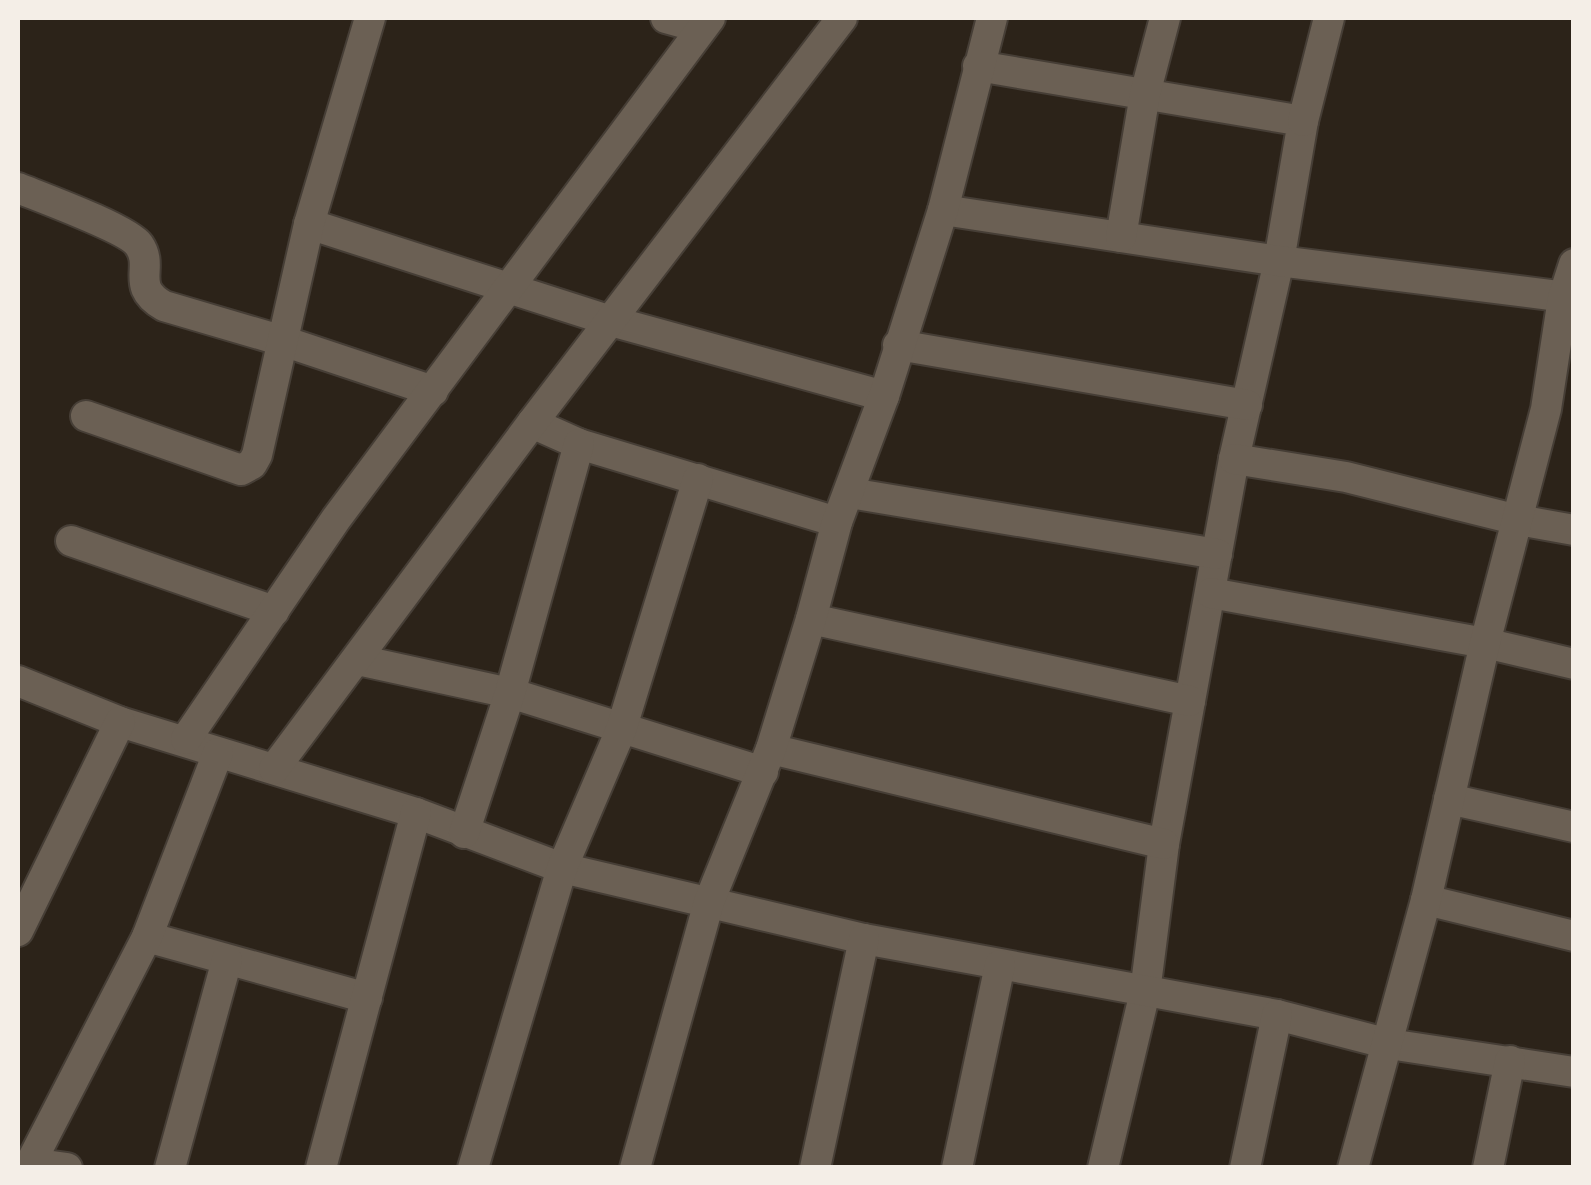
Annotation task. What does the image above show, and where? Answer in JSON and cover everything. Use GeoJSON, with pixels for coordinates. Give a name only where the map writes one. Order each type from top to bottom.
{"type":"FeatureCollection","features":[{"type":"Feature","properties":{"kind":"street"},"geometry":{"type":"LineString","coordinates":[[86,416],[241,470],[252,464],[258,455],[309,224],[370,18]]}},
{"type":"Feature","properties":{"kind":"street"},"geometry":{"type":"LineString","coordinates":[[186,740],[336,520],[706,23],[666,18]]}},
{"type":"Feature","properties":{"kind":"street"},"geometry":{"type":"LineString","coordinates":[[274,770],[532,423],[842,18]]}},
{"type":"Feature","properties":{"kind":"street"},"geometry":{"type":"LineString","coordinates":[[635,1168],[709,902],[767,760],[836,522],[884,396],[942,210],[992,18]]}},
{"type":"Feature","properties":{"kind":"street"},"geometry":{"type":"LineString","coordinates":[[1121,237],[1145,94],[1165,18]]}},
{"type":"Feature","properties":{"kind":"street"},"geometry":{"type":"LineString","coordinates":[[1103,1168],[1145,992],[1164,844],[1234,458],[1278,261],[1303,121],[1329,18]]}},
{"type":"Feature","properties":{"kind":"street"},"geometry":{"type":"LineString","coordinates":[[978,66],[1303,121]]}},
{"type":"Feature","properties":{"kind":"street"},"geometry":{"type":"LineString","coordinates":[[18,188],[130,237],[143,254],[145,288],[150,298],[164,306],[432,391]]}},
{"type":"Feature","properties":{"kind":"street"},"geometry":{"type":"LineString","coordinates":[[942,210],[1278,261],[1568,298]]}},
{"type":"Feature","properties":{"kind":"street"},"geometry":{"type":"LineString","coordinates":[[309,224],[611,321],[884,396]]}},
{"type":"Feature","properties":{"kind":"street"},"geometry":{"type":"LineString","coordinates":[[1353,1168],[1426,900],[1485,643],[1518,520],[1560,410],[1574,264]]}},
{"type":"Feature","properties":{"kind":"street"},"geometry":{"type":"LineString","coordinates":[[898,345],[1247,405]]}},
{"type":"Feature","properties":{"kind":"street"},"geometry":{"type":"LineString","coordinates":[[532,423],[579,444],[836,522]]}},
{"type":"Feature","properties":{"kind":"street"},"geometry":{"type":"LineString","coordinates":[[464,833],[510,694],[579,444]]}},
{"type":"Feature","properties":{"kind":"street"},"geometry":{"type":"LineString","coordinates":[[1234,458],[1346,477],[1574,530]]}},
{"type":"Feature","properties":{"kind":"street"},"geometry":{"type":"LineString","coordinates":[[473,1168],[562,868],[621,730],[698,479]]}},
{"type":"Feature","properties":{"kind":"street"},"geometry":{"type":"LineString","coordinates":[[850,493],[1217,554]]}},
{"type":"Feature","properties":{"kind":"street"},"geometry":{"type":"LineString","coordinates":[[72,541],[274,611]]}},
{"type":"Feature","properties":{"kind":"street"},"geometry":{"type":"LineString","coordinates":[[1211,593],[1485,643],[1574,664]]}},
{"type":"Feature","properties":{"kind":"street"},"geometry":{"type":"LineString","coordinates":[[811,619],[1190,701]]}},
{"type":"Feature","properties":{"kind":"street"},"geometry":{"type":"LineString","coordinates":[[358,660],[510,694],[621,730],[1164,844]]}},
{"type":"Feature","properties":{"kind":"street"},"geometry":{"type":"LineString","coordinates":[[18,681],[120,722],[416,813],[562,868],[864,939],[1277,1015],[1389,1044],[1574,1072]]}},
{"type":"Feature","properties":{"kind":"street"},"geometry":{"type":"LineString","coordinates":[[18,931],[120,722]]}},
{"type":"Feature","properties":{"kind":"street"},"geometry":{"type":"LineString","coordinates":[[67,1168],[30,1165],[147,936],[218,753]]}},
{"type":"Feature","properties":{"kind":"street"},"geometry":{"type":"LineString","coordinates":[[1450,799],[1574,828]]}},
{"type":"Feature","properties":{"kind":"street"},"geometry":{"type":"LineString","coordinates":[[321,1168],[416,813]]}},
{"type":"Feature","properties":{"kind":"street"},"geometry":{"type":"LineString","coordinates":[[1426,900],[1574,936]]}},
{"type":"Feature","properties":{"kind":"street"},"geometry":{"type":"LineString","coordinates":[[147,936],[367,998]]}},
{"type":"Feature","properties":{"kind":"street"},"geometry":{"type":"LineString","coordinates":[[815,1168],[864,939]]}},
{"type":"Feature","properties":{"kind":"street"},"geometry":{"type":"LineString","coordinates":[[170,1168],[228,960]]}},
{"type":"Feature","properties":{"kind":"street"},"geometry":{"type":"LineString","coordinates":[[957,1168],[1000,965]]}},
{"type":"Feature","properties":{"kind":"street"},"geometry":{"type":"LineString","coordinates":[[1245,1168],[1277,1015]]}},
{"type":"Feature","properties":{"kind":"street"},"geometry":{"type":"LineString","coordinates":[[1488,1168],[1510,1061]]}}]}
